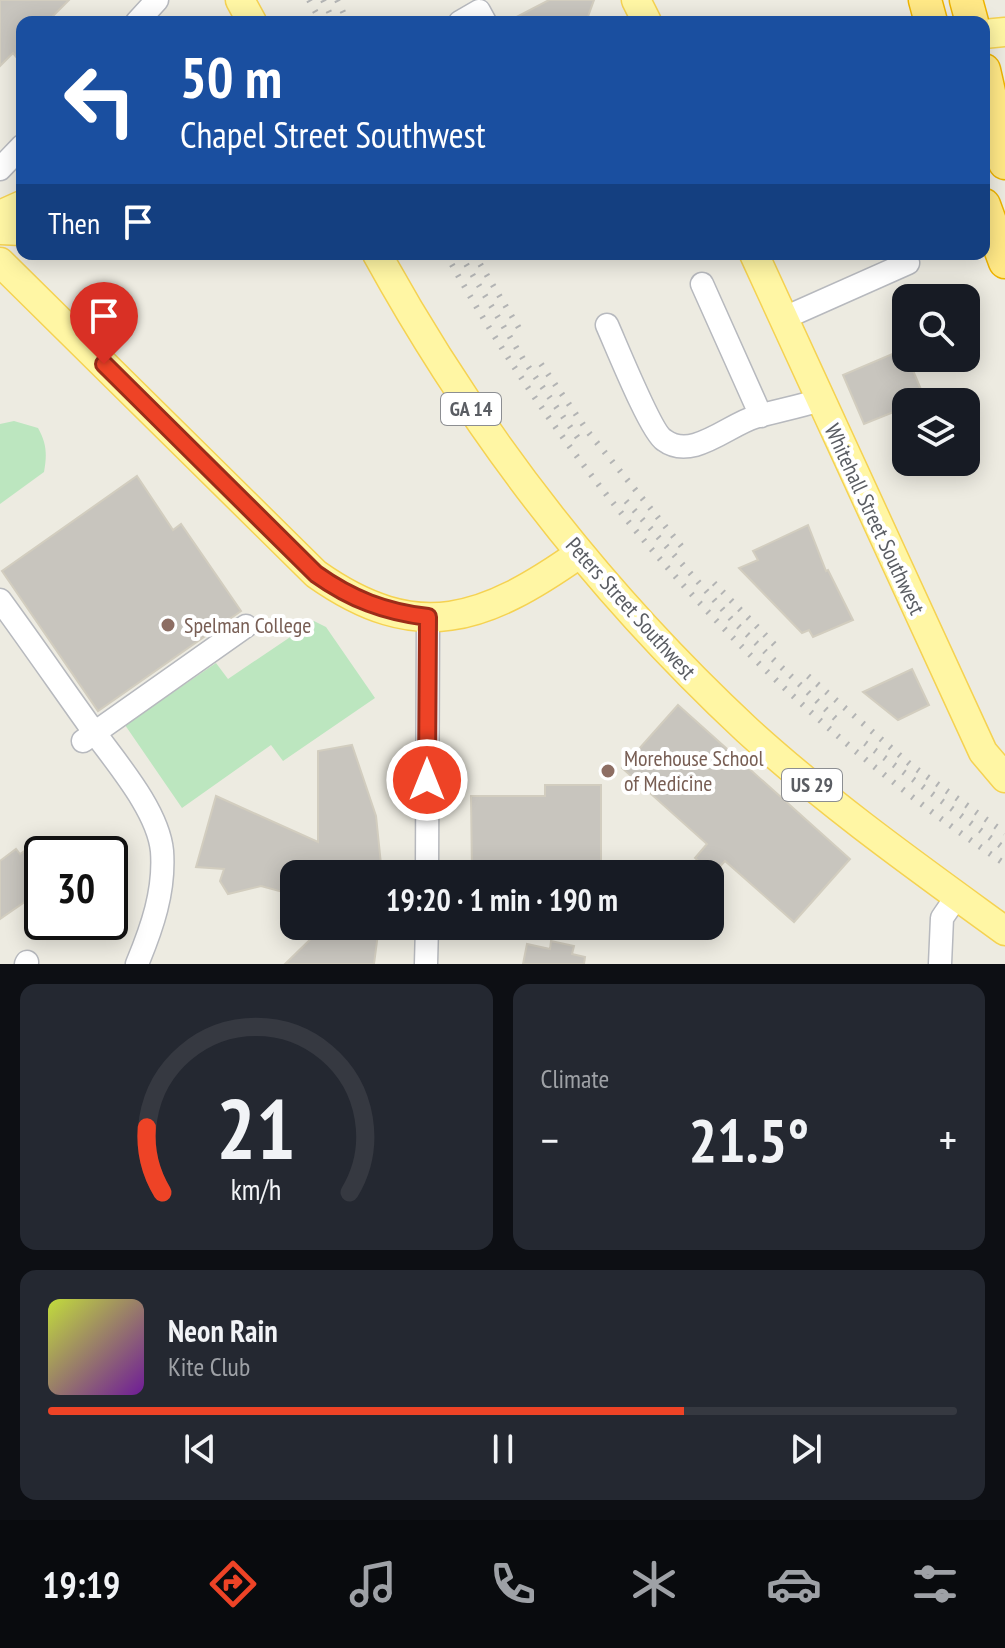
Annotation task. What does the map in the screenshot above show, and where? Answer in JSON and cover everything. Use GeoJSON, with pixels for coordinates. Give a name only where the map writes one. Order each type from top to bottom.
{"type":"FeatureCollection","features":[{"type":"Feature","properties":{"kind":"highway"},"geometry":{"type":"LineString","coordinates":[[990,96],[1002,148]]}},
{"type":"Feature","properties":{"kind":"highway"},"geometry":{"type":"LineString","coordinates":[[990,221],[1005,262]]}},
{"type":"Feature","properties":{"kind":"main road","name":"Peters Street Southwest"},"geometry":{"type":"LineString","coordinates":[[380,260],[447,374],[508,464],[579,554],[661,645],[749,731],[833,802],[957,896]]}},
{"type":"Feature","properties":{"kind":"main road","name":"Whitehall Street Southwest"},"geometry":{"type":"LineString","coordinates":[[757,260],[983,752],[1005,778]]}},
{"type":"Feature","properties":{"kind":"main road"},"geometry":{"type":"LineString","coordinates":[[0,262],[316,574],[341,592],[369,605],[428,617],[465,614],[503,602],[530,588],[579,554]]}},
{"type":"Feature","properties":{"kind":"main road","name":"US 29"},"geometry":{"type":"LineString","coordinates":[[957,896],[1005,931]]}},
{"type":"Feature","properties":{"kind":"street"},"geometry":{"type":"LineString","coordinates":[[142,16],[157,0]]}},
{"type":"Feature","properties":{"kind":"street"},"geometry":{"type":"LineString","coordinates":[[0,169],[16,152]]}},
{"type":"Feature","properties":{"kind":"street"},"geometry":{"type":"LineString","coordinates":[[782,319],[908,263]]}},
{"type":"Feature","properties":{"kind":"street"},"geometry":{"type":"LineString","coordinates":[[702,284],[761,416]]}},
{"type":"Feature","properties":{"kind":"street"},"geometry":{"type":"LineString","coordinates":[[607,325],[651,424],[661,439],[676,446],[695,444],[761,416],[820,400]]}},
{"type":"Feature","properties":{"kind":"street"},"geometry":{"type":"LineString","coordinates":[[0,600],[89,737],[156,824],[162,851],[154,923],[137,964]]}},
{"type":"Feature","properties":{"kind":"street"},"geometry":{"type":"LineString","coordinates":[[427,860],[428,617]]}},
{"type":"Feature","properties":{"kind":"street"},"geometry":{"type":"LineString","coordinates":[[89,737],[246,626]]}},
{"type":"Feature","properties":{"kind":"street"},"geometry":{"type":"LineString","coordinates":[[940,964],[942,918],[957,896]]}},
{"type":"Feature","properties":{"kind":"street"},"geometry":{"type":"LineString","coordinates":[[426,964],[427,940]]}},
{"type":"Feature","properties":{"kind":"green space"},"geometry":{"type":"Polygon","coordinates":[[[14,421],[38,428],[46,450],[44,472],[0,504],[0,424],[14,421]]]}},
{"type":"Feature","properties":{"kind":"green space"},"geometry":{"type":"Polygon","coordinates":[[[314,621],[326,627],[375,698],[283,761],[271,745],[182,808],[125,725],[216,663],[228,679],[314,621]]]}},
{"type":"Feature","properties":{"kind":"building"},"geometry":{"type":"Polygon","coordinates":[[[0,0],[69,0],[53,16],[16,16],[16,57],[13,53],[0,66],[0,0]]]}},
{"type":"Feature","properties":{"kind":"building"},"geometry":{"type":"Polygon","coordinates":[[[549,0],[594,0],[588,16],[518,16],[549,0]]]}},
{"type":"Feature","properties":{"kind":"building"},"geometry":{"type":"Polygon","coordinates":[[[892,354],[892,372],[914,372],[920,388],[892,388],[892,413],[864,424],[843,375],[892,354]]]}},
{"type":"Feature","properties":{"kind":"building"},"geometry":{"type":"Polygon","coordinates":[[[137,476],[173,530],[181,524],[241,611],[98,711],[2,571],[137,476]]]}},
{"type":"Feature","properties":{"kind":"building"},"geometry":{"type":"Polygon","coordinates":[[[808,525],[826,571],[853,620],[813,637],[809,630],[802,633],[739,568],[758,560],[753,551],[808,525]]]}},
{"type":"Feature","properties":{"kind":"building"},"geometry":{"type":"Polygon","coordinates":[[[912,669],[929,705],[898,720],[863,692],[912,669]]]}},
{"type":"Feature","properties":{"kind":"building"},"geometry":{"type":"Polygon","coordinates":[[[678,705],[850,859],[794,922],[724,860],[695,858],[707,844],[622,768],[678,705]]]}},
{"type":"Feature","properties":{"kind":"building"},"geometry":{"type":"Polygon","coordinates":[[[352,745],[376,816],[381,860],[280,860],[280,891],[261,886],[228,894],[220,881],[224,869],[196,867],[216,796],[318,842],[318,751],[352,745]]]}},
{"type":"Feature","properties":{"kind":"building"},"geometry":{"type":"Polygon","coordinates":[[[545,785],[601,785],[601,860],[472,860],[471,796],[545,796],[545,785]]]}},
{"type":"Feature","properties":{"kind":"building"},"geometry":{"type":"Polygon","coordinates":[[[16,849],[20,854],[24,851],[24,902],[0,919],[0,861],[16,849]]]}},
{"type":"Feature","properties":{"kind":"building"},"geometry":{"type":"Polygon","coordinates":[[[310,940],[377,940],[374,964],[285,964],[310,940]]]}},
{"type":"Feature","properties":{"kind":"building"},"geometry":{"type":"Polygon","coordinates":[[[551,941],[574,946],[572,954],[585,957],[584,964],[523,964],[527,944],[550,949],[551,941]]]}},
{"type":"Feature","properties":{"kind":"railway"},"geometry":{"type":"LineString","coordinates":[[309,0],[318,16]]}},
{"type":"Feature","properties":{"kind":"railway"},"geometry":{"type":"LineString","coordinates":[[323,0],[331,16]]}},
{"type":"Feature","properties":{"kind":"railway"},"geometry":{"type":"LineString","coordinates":[[337,0],[345,16]]}},
{"type":"Feature","properties":{"kind":"railway"},"geometry":{"type":"LineString","coordinates":[[450,260],[499,344],[558,430],[621,513],[690,592],[762,667],[839,737],[920,803],[1005,864]]}},
{"type":"Feature","properties":{"kind":"railway"},"geometry":{"type":"LineString","coordinates":[[464,260],[525,362],[580,441]]}},
{"type":"Feature","properties":{"kind":"railway"},"geometry":{"type":"LineString","coordinates":[[478,260],[522,333]]}},
{"type":"Feature","properties":{"kind":"railway"},"geometry":{"type":"LineString","coordinates":[[541,364],[589,433],[687,553]]}},
{"type":"Feature","properties":{"kind":"railway"},"geometry":{"type":"LineString","coordinates":[[626,501],[733,621],[837,720]]}},
{"type":"Feature","properties":{"kind":"railway"},"geometry":{"type":"LineString","coordinates":[[714,583],[779,649]]}},
{"type":"Feature","properties":{"kind":"railway"},"geometry":{"type":"LineString","coordinates":[[808,676],[911,765],[1005,833]]}},
{"type":"Feature","properties":{"kind":"railway"},"geometry":{"type":"LineString","coordinates":[[865,743],[1005,849]]}},
{"type":"Feature","properties":{"kind":"place","name":"Spelman College"},"geometry":{"type":"Point","coordinates":[168,625]}},
{"type":"Feature","properties":{"kind":"place","name":"Morehouse School of Medicine"},"geometry":{"type":"Point","coordinates":[608,771]}},
{"type":"Feature","properties":{"kind":"route"},"geometry":{"type":"LineString","coordinates":[[104,364],[316,574],[341,592],[369,605],[400,614],[428,617],[427,780]]}}]}
